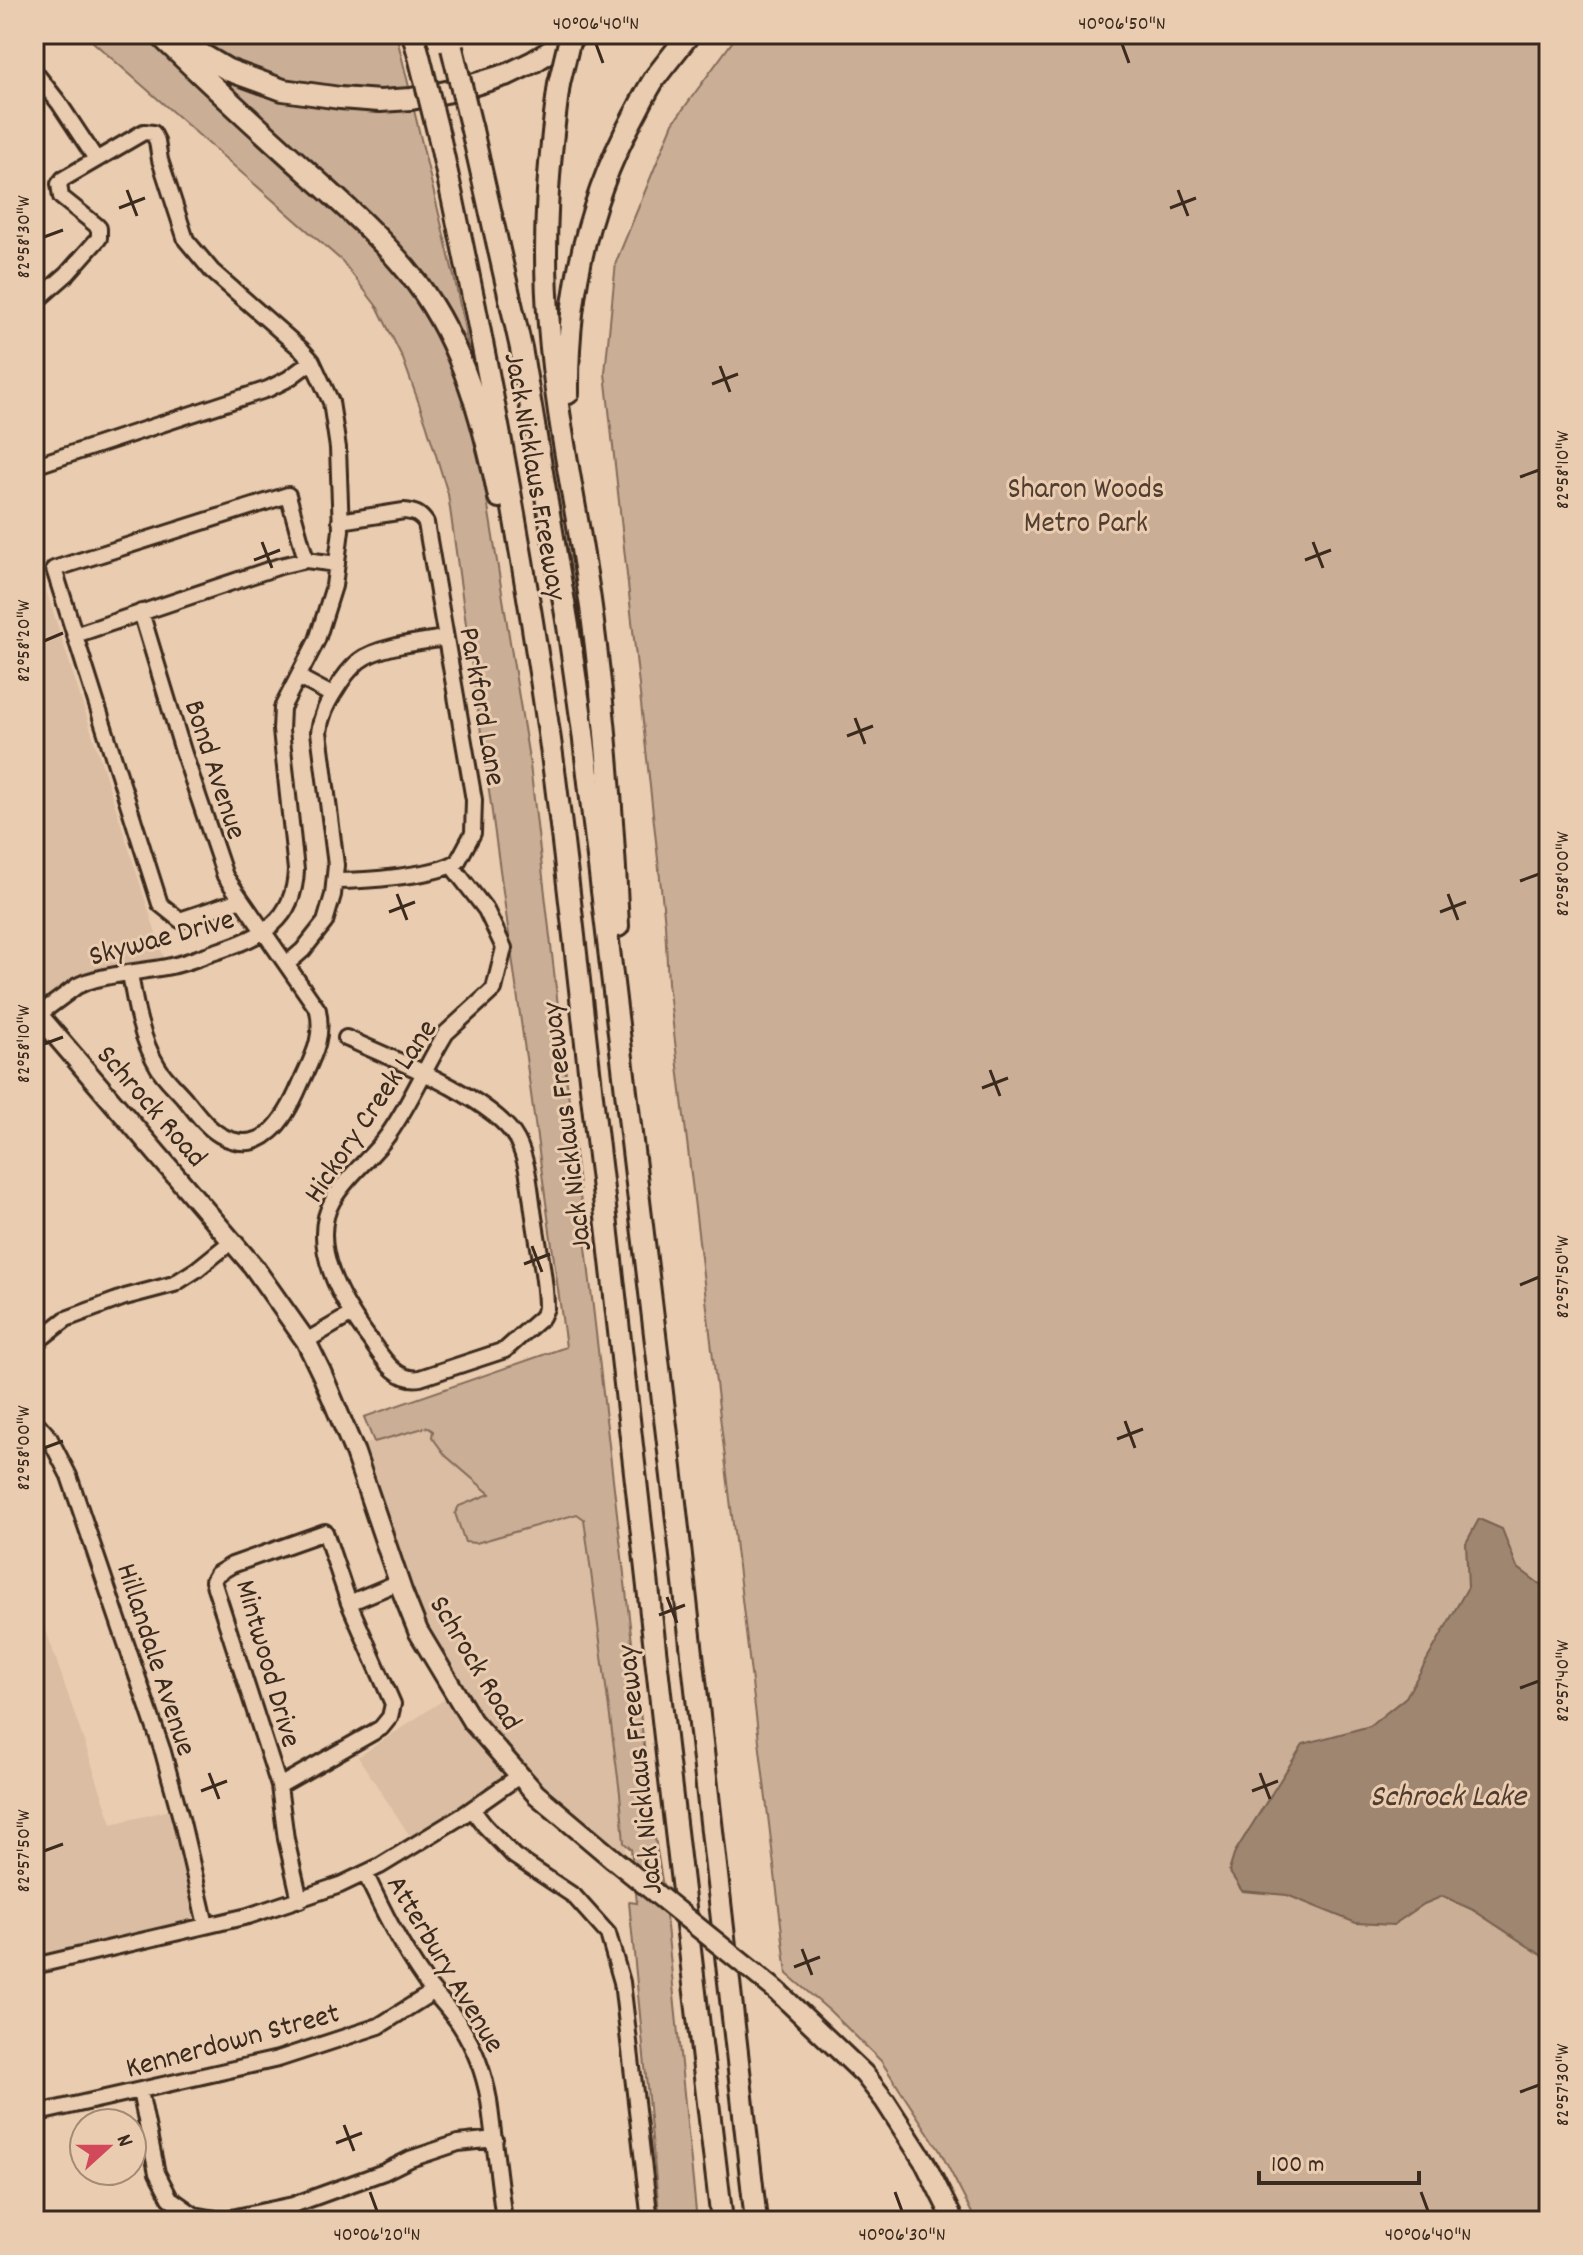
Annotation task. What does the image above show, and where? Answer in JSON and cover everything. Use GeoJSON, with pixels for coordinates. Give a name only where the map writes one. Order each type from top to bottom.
{"type":"FeatureCollection","features":[{"type":"Feature","properties":{"kind":"highway"},"geometry":{"type":"LineString","coordinates":[[159,34],[358,218],[417,284],[439,319],[457,354],[492,466],[543,701]]}},
{"type":"Feature","properties":{"kind":"highway"},"geometry":{"type":"LineString","coordinates":[[167,34],[228,70],[283,90],[380,101],[411,99],[495,78],[533,62],[578,34]]}},
{"type":"Feature","properties":{"kind":"highway","name":"Jack Nicklaus Freeway"},"geometry":{"type":"LineString","coordinates":[[413,34],[439,136],[504,450],[543,701],[571,912],[672,1816],[722,2221]]}},
{"type":"Feature","properties":{"kind":"highway"},"geometry":{"type":"LineString","coordinates":[[571,34],[559,84],[547,191],[545,234],[549,325],[600,680],[619,940],[621,1062]]}},
{"type":"Feature","properties":{"kind":"highway"},"geometry":{"type":"LineString","coordinates":[[573,493],[568,353],[581,255],[591,216],[620,142],[654,80],[689,34]]}},
{"type":"Feature","properties":{"kind":"highway","name":"Jack Nicklaus Freeway"},"geometry":{"type":"LineString","coordinates":[[450,41],[521,348],[583,732],[756,2221]]}},
{"type":"Feature","properties":{"kind":"main road","name":"Schrock Road"},"geometry":{"type":"LineString","coordinates":[[35,1014],[253,1266],[306,1341],[355,1454],[418,1631],[472,1721],[519,1776],[566,1821],[777,1991],[864,2074],[907,2134],[954,2221]]}},
{"type":"Feature","properties":{"kind":"street"},"geometry":{"type":"LineString","coordinates":[[34,71],[96,159]]}},
{"type":"Feature","properties":{"kind":"street"},"geometry":{"type":"LineString","coordinates":[[34,303],[67,274],[99,238],[99,228],[61,197],[59,191],[63,179],[144,132],[153,133],[186,240],[212,271],[312,361],[331,402],[338,448],[340,521],[334,586],[317,640],[282,708],[281,730],[296,881],[282,915],[264,932],[318,1010],[321,1025],[318,1046],[280,1124],[263,1138],[241,1142],[219,1135],[202,1120],[158,1067],[137,1016],[130,973]]}},
{"type":"Feature","properties":{"kind":"street"},"geometry":{"type":"LineString","coordinates":[[34,466],[268,389],[312,361]]}},
{"type":"Feature","properties":{"kind":"street"},"geometry":{"type":"LineString","coordinates":[[240,900],[180,920],[160,904],[54,569],[288,495],[306,560]]}},
{"type":"Feature","properties":{"kind":"street","name":"Parkford Lane"},"geometry":{"type":"LineString","coordinates":[[340,521],[404,511],[421,516],[426,523],[474,800],[473,833],[452,866]]}},
{"type":"Feature","properties":{"kind":"street"},"geometry":{"type":"LineString","coordinates":[[75,635],[280,566],[306,560],[337,564]]}},
{"type":"Feature","properties":{"kind":"street","name":"Bond Avenue"},"geometry":{"type":"LineString","coordinates":[[141,612],[215,851],[225,876],[264,932]]}},
{"type":"Feature","properties":{"kind":"street"},"geometry":{"type":"LineString","coordinates":[[287,964],[303,950],[325,922],[335,881],[336,865],[319,732],[320,719],[342,680],[360,660],[385,649],[445,638]]}},
{"type":"Feature","properties":{"kind":"street"},"geometry":{"type":"LineString","coordinates":[[298,677],[332,695]]}},
{"type":"Feature","properties":{"kind":"street"},"geometry":{"type":"LineString","coordinates":[[335,881],[358,881],[452,866]]}},
{"type":"Feature","properties":{"kind":"street","name":"Hickory Creek Lane"},"geometry":{"type":"LineString","coordinates":[[425,1074],[491,1111],[516,1137],[528,1170],[546,1308],[542,1317],[505,1350],[411,1380],[402,1377],[388,1365],[335,1284],[323,1242],[324,1219],[333,1199],[380,1147],[407,1109],[446,1033],[494,989],[504,948],[486,910],[452,866]]}},
{"type":"Feature","properties":{"kind":"street","name":"Skywae Drive"},"geometry":{"type":"LineString","coordinates":[[35,1014],[86,982],[174,965],[245,942],[264,932]]}},
{"type":"Feature","properties":{"kind":"street"},"geometry":{"type":"LineString","coordinates":[[346,1038],[425,1074]]}},
{"type":"Feature","properties":{"kind":"street"},"geometry":{"type":"LineString","coordinates":[[34,1344],[66,1319],[125,1297],[174,1284],[232,1241]]}},
{"type":"Feature","properties":{"kind":"street"},"geometry":{"type":"LineString","coordinates":[[306,1341],[352,1314]]}},
{"type":"Feature","properties":{"kind":"street","name":"Hillandale Avenue"},"geometry":{"type":"LineString","coordinates":[[35,1425],[49,1437],[69,1476],[163,1752],[206,1925]]}},
{"type":"Feature","properties":{"kind":"street","name":"Mintwood Drive"},"geometry":{"type":"LineString","coordinates":[[279,1786],[213,1581],[217,1574],[232,1565],[325,1532],[349,1603]]}},
{"type":"Feature","properties":{"kind":"street"},"geometry":{"type":"LineString","coordinates":[[300,1900],[286,1839],[279,1786],[381,1728],[390,1717],[393,1704],[349,1603],[399,1582]]}},
{"type":"Feature","properties":{"kind":"street"},"geometry":{"type":"LineString","coordinates":[[34,1966],[248,1916],[300,1900],[365,1873],[472,1809],[519,1776]]}},
{"type":"Feature","properties":{"kind":"street"},"geometry":{"type":"LineString","coordinates":[[472,1809],[514,1856],[574,1896],[608,1934],[622,1982],[650,2221]]}},
{"type":"Feature","properties":{"kind":"street","name":"Atterbury Avenue"},"geometry":{"type":"LineString","coordinates":[[365,1873],[404,1949],[433,1992],[460,2024],[474,2049],[485,2080],[504,2221]]}},
{"type":"Feature","properties":{"kind":"street","name":"Kennerdown Street"},"geometry":{"type":"LineString","coordinates":[[34,2114],[278,2059],[379,2026],[433,1992]]}},
{"type":"Feature","properties":{"kind":"street"},"geometry":{"type":"LineString","coordinates":[[140,2091],[157,2173],[170,2198],[194,2215],[222,2220],[293,2205],[458,2143],[495,2139]]}},
{"type":"Feature","properties":{"kind":"shaded area"},"geometry":{"type":"Polygon","coordinates":[[[34,552],[167,968],[91,981],[40,1014],[34,1007],[34,552]]]}},
{"type":"Feature","properties":{"kind":"shaded area"},"geometry":{"type":"Polygon","coordinates":[[[427,1426],[434,1431],[446,1456],[490,1495],[459,1505],[455,1512],[466,1542],[476,1543],[577,1514],[584,1519],[620,1793],[627,1871],[516,1776],[418,1848],[358,1757],[454,1693],[422,1634],[352,1448],[427,1426]]]}},
{"type":"Feature","properties":{"kind":"shaded area"},"geometry":{"type":"Polygon","coordinates":[[[34,1595],[112,1824],[174,1809],[197,1913],[192,1928],[34,1965],[34,1595]]]}},
{"type":"Feature","properties":{"kind":"green space"},"geometry":{"type":"Polygon","coordinates":[[[84,34],[143,34],[339,207],[387,254],[443,338],[469,407],[481,463],[530,765],[654,1832],[663,1887],[697,2221],[660,2221],[629,1902],[637,1903],[631,1849],[624,1843],[584,1519],[577,1514],[476,1543],[465,1542],[455,1513],[459,1506],[490,1494],[446,1456],[432,1437],[433,1431],[427,1427],[374,1442],[364,1417],[566,1347],[448,494],[403,359],[378,308],[342,261],[84,34]]]}},
{"type":"Feature","properties":{"kind":"green space"},"geometry":{"type":"Polygon","coordinates":[[[182,34],[396,34],[410,91],[350,90],[291,82],[234,63],[182,34]]]}},
{"type":"Feature","properties":{"kind":"green space","name":"Sharon Woods Metro Park"},"geometry":{"type":"Polygon","coordinates":[[[738,34],[1549,34],[1549,2221],[976,2221],[940,2151],[881,2061],[787,1974],[668,983],[665,924],[605,373],[616,262],[673,123],[738,34]]]}},
{"type":"Feature","properties":{"kind":"green space"},"geometry":{"type":"Polygon","coordinates":[[[227,82],[319,106],[366,111],[414,110],[471,361],[466,362],[455,334],[224,87],[227,82]]]}},
{"type":"Feature","properties":{"kind":"water","name":"Schrock Lake"},"geometry":{"type":"Polygon","coordinates":[[[1479,1519],[1502,1529],[1517,1567],[1549,1591],[1549,1960],[1473,1910],[1443,1896],[1424,1904],[1393,1925],[1356,1923],[1287,1895],[1242,1891],[1229,1871],[1235,1852],[1303,1744],[1370,1726],[1406,1697],[1468,1587],[1466,1543],[1479,1519]]]}}]}
